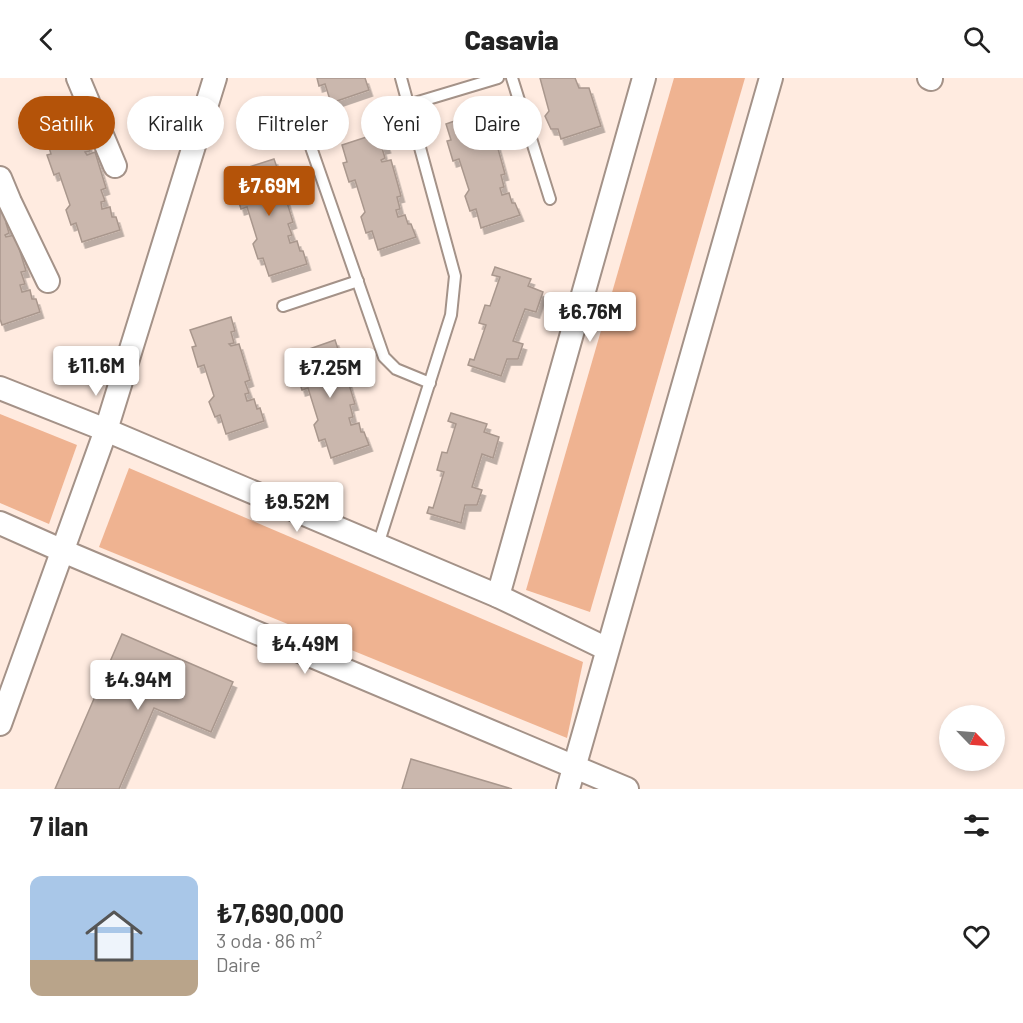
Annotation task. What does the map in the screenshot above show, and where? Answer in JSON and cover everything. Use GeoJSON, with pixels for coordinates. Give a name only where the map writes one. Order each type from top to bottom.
{"type":"FeatureCollection","features":[{"type":"Feature","properties":{"kind":"street"},"geometry":{"type":"LineString","coordinates":[[78,78],[115,166]]}},
{"type":"Feature","properties":{"kind":"street"},"geometry":{"type":"LineString","coordinates":[[0,724],[106,430],[215,78]]}},
{"type":"Feature","properties":{"kind":"street"},"geometry":{"type":"LineString","coordinates":[[498,596],[644,78]]}},
{"type":"Feature","properties":{"kind":"street"},"geometry":{"type":"LineString","coordinates":[[568,789],[771,78]]}},
{"type":"Feature","properties":{"kind":"street"},"geometry":{"type":"LineString","coordinates":[[0,178],[48,281]]}},
{"type":"Feature","properties":{"kind":"street"},"geometry":{"type":"LineString","coordinates":[[0,388],[106,430],[498,596],[607,650]]}},
{"type":"Feature","properties":{"kind":"street"},"geometry":{"type":"LineString","coordinates":[[0,523],[627,789]]}},
{"type":"Feature","properties":{"kind":"lane"},"geometry":{"type":"LineString","coordinates":[[401,78],[406,96]]}},
{"type":"Feature","properties":{"kind":"lane"},"geometry":{"type":"LineString","coordinates":[[438,96],[498,78]]}},
{"type":"Feature","properties":{"kind":"lane"},"geometry":{"type":"LineString","coordinates":[[512,78],[550,199]]}},
{"type":"Feature","properties":{"kind":"lane"},"geometry":{"type":"LineString","coordinates":[[312,150],[384,357],[396,369],[430,383]]}},
{"type":"Feature","properties":{"kind":"lane"},"geometry":{"type":"LineString","coordinates":[[378,546],[451,315],[455,276],[420,150]]}},
{"type":"Feature","properties":{"kind":"lane"},"geometry":{"type":"LineString","coordinates":[[283,306],[358,281]]}},
{"type":"Feature","properties":{"kind":"shaded area"},"geometry":{"type":"Polygon","coordinates":[[[674,78],[745,78],[590,612],[526,590],[674,78]]]}},
{"type":"Feature","properties":{"kind":"shaded area"},"geometry":{"type":"Polygon","coordinates":[[[0,414],[77,445],[49,524],[0,503],[0,414]]]}},
{"type":"Feature","properties":{"kind":"shaded area"},"geometry":{"type":"Polygon","coordinates":[[[129,468],[583,662],[567,738],[99,547],[129,468]]]}},
{"type":"Feature","properties":{"kind":"building"},"geometry":{"type":"Polygon","coordinates":[[[317,78],[365,78],[369,90],[349,97],[329,96],[325,84],[319,86],[317,78]]]}},
{"type":"Feature","properties":{"kind":"building"},"geometry":{"type":"Polygon","coordinates":[[[540,78],[575,78],[579,88],[589,88],[601,126],[561,139],[558,129],[551,129],[545,116],[549,111],[540,78]]]}},
{"type":"Feature","properties":{"kind":"building"},"geometry":{"type":"Polygon","coordinates":[[[453,122],[453,150],[498,150],[505,174],[501,175],[504,187],[500,188],[502,195],[509,193],[520,215],[481,228],[476,209],[470,211],[465,196],[469,190],[459,159],[453,161],[447,141],[451,140],[446,124],[453,122]]]}},
{"type":"Feature","properties":{"kind":"building"},"geometry":{"type":"Polygon","coordinates":[[[361,139],[361,150],[383,150],[385,158],[381,160],[382,162],[391,160],[401,196],[397,197],[400,209],[396,210],[398,217],[405,215],[416,237],[378,250],[372,231],[366,233],[361,217],[365,212],[355,180],[349,182],[343,163],[347,162],[343,150],[349,150],[349,143],[361,139]]]}},
{"type":"Feature","properties":{"kind":"building"},"geometry":{"type":"Polygon","coordinates":[[[50,150],[90,150],[85,152],[87,155],[95,152],[106,188],[101,190],[105,201],[101,202],[102,209],[110,207],[112,217],[116,217],[120,230],[82,242],[76,223],[71,225],[66,210],[70,205],[59,173],[54,175],[47,155],[51,154],[50,150]]]}},
{"type":"Feature","properties":{"kind":"building"},"geometry":{"type":"Polygon","coordinates":[[[274,159],[279,173],[274,175],[277,185],[272,187],[274,189],[282,186],[293,222],[288,224],[292,235],[288,236],[290,243],[297,241],[307,264],[269,276],[263,258],[258,259],[253,244],[257,239],[247,207],[241,209],[235,189],[239,188],[233,172],[274,159]]]}},
{"type":"Feature","properties":{"kind":"building"},"geometry":{"type":"Polygon","coordinates":[[[6,207],[11,222],[6,223],[9,233],[5,235],[6,237],[15,235],[26,271],[21,272],[25,284],[20,285],[22,292],[30,290],[32,299],[36,299],[40,312],[2,325],[0,319],[0,210],[6,207]]]}},
{"type":"Feature","properties":{"kind":"building"},"geometry":{"type":"Polygon","coordinates":[[[495,267],[531,279],[528,286],[543,292],[536,312],[525,309],[513,341],[523,344],[518,359],[507,359],[501,376],[468,365],[470,359],[474,360],[486,325],[479,323],[485,305],[490,306],[500,277],[492,275],[495,267]]]}},
{"type":"Feature","properties":{"kind":"building"},"geometry":{"type":"Polygon","coordinates":[[[231,317],[235,331],[231,332],[234,343],[229,344],[231,346],[239,344],[250,380],[245,382],[249,393],[245,394],[247,401],[254,399],[264,421],[226,434],[220,415],[215,417],[209,402],[214,396],[204,365],[198,367],[192,347],[196,346],[190,330],[231,317]]]}},
{"type":"Feature","properties":{"kind":"building"},"geometry":{"type":"Polygon","coordinates":[[[335,340],[340,355],[335,356],[338,366],[334,368],[335,370],[344,368],[355,404],[350,405],[353,417],[349,418],[351,425],[359,423],[361,432],[364,432],[369,445],[331,458],[325,439],[319,441],[314,425],[318,420],[308,388],[302,390],[296,371],[300,370],[295,354],[335,340]]]}},
{"type":"Feature","properties":{"kind":"building"},"geometry":{"type":"Polygon","coordinates":[[[451,413],[487,424],[484,432],[499,437],[493,458],[482,454],[472,487],[482,490],[477,505],[465,505],[461,523],[427,513],[429,507],[433,508],[444,472],[437,470],[442,452],[447,453],[456,424],[448,421],[451,413]]]}},
{"type":"Feature","properties":{"kind":"building"},"geometry":{"type":"Polygon","coordinates":[[[122,634],[233,682],[211,732],[154,708],[119,789],[55,789],[122,634]]]}},
{"type":"Feature","properties":{"kind":"building"},"geometry":{"type":"Polygon","coordinates":[[[411,759],[512,789],[402,789],[411,759]]]}}]}
